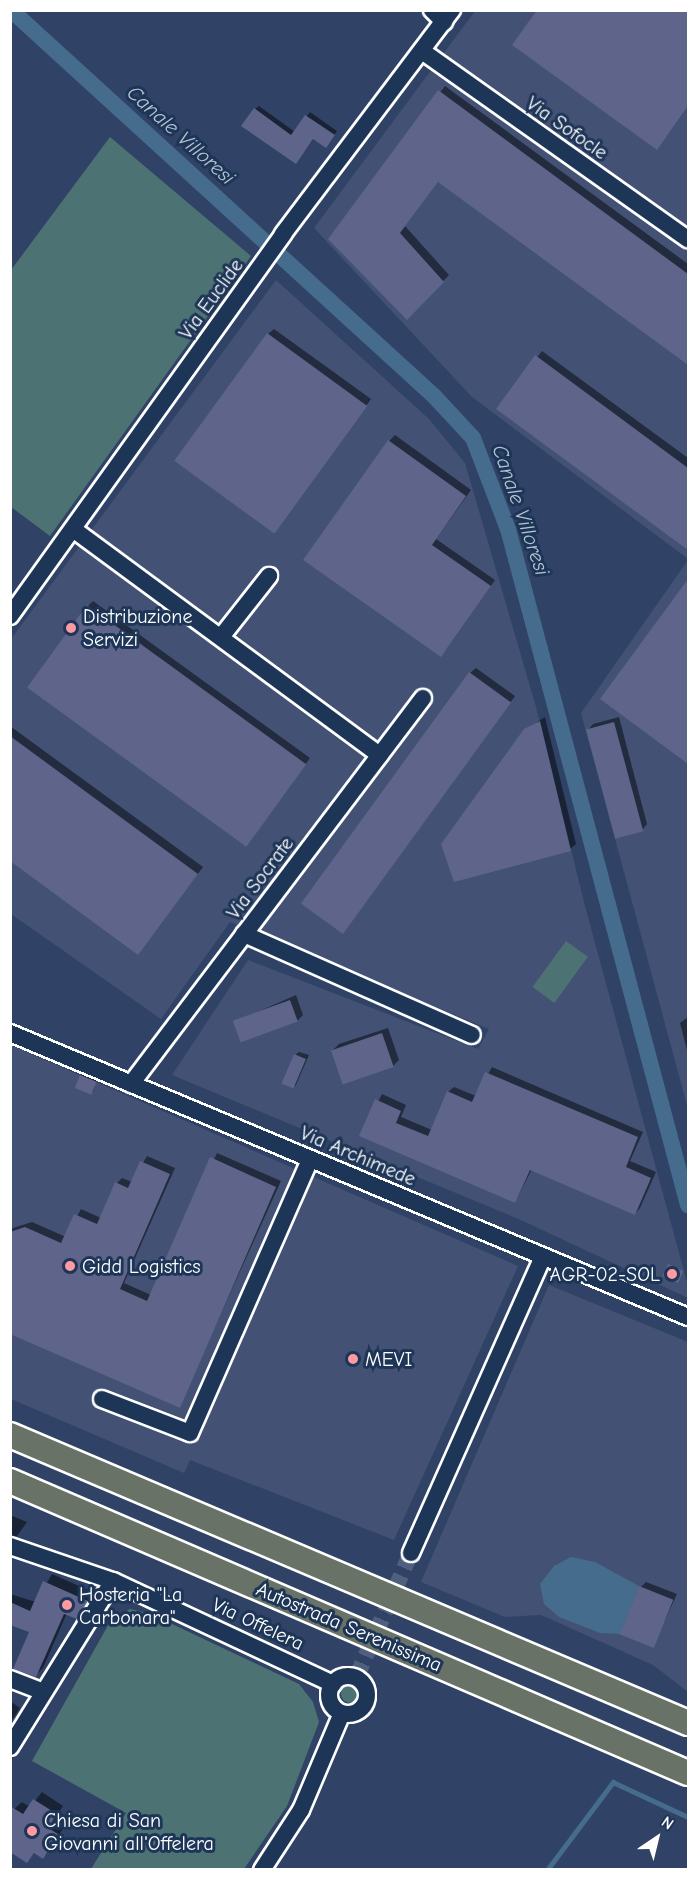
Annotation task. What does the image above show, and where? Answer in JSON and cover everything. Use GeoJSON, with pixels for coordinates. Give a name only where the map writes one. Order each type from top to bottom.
{"type":"FeatureCollection","features":[{"type":"Feature","properties":{"kind":"highway"},"geometry":{"type":"LineString","coordinates":[[10,1435],[688,1723]]}},
{"type":"Feature","properties":{"kind":"highway","name":"Autostrada Serenissima"},"geometry":{"type":"LineString","coordinates":[[10,1481],[688,1773]]}},
{"type":"Feature","properties":{"kind":"street","name":"Via Euclide"},"geometry":{"type":"LineString","coordinates":[[10,616],[283,234],[422,51],[443,14]]}},
{"type":"Feature","properties":{"kind":"street","name":"Via Sofocle"},"geometry":{"type":"LineString","coordinates":[[422,51],[688,238]]}},
{"type":"Feature","properties":{"kind":"street"},"geometry":{"type":"LineString","coordinates":[[73,529],[380,755]]}},
{"type":"Feature","properties":{"kind":"street"},"geometry":{"type":"LineString","coordinates":[[221,638],[269,576]]}},
{"type":"Feature","properties":{"kind":"street","name":"Via Socrate"},"geometry":{"type":"LineString","coordinates":[[131,1084],[423,698]]}},
{"type":"Feature","properties":{"kind":"street"},"geometry":{"type":"LineString","coordinates":[[244,934],[472,1035]]}},
{"type":"Feature","properties":{"kind":"street","name":"Via Archimede"},"geometry":{"type":"LineString","coordinates":[[10,1033],[688,1317]]}},
{"type":"Feature","properties":{"kind":"street"},"geometry":{"type":"LineString","coordinates":[[102,1399],[190,1433],[310,1159]]}},
{"type":"Feature","properties":{"kind":"street"},"geometry":{"type":"LineString","coordinates":[[411,1553],[543,1257]]}},
{"type":"Feature","properties":{"kind":"street","name":"Via Offelera"},"geometry":{"type":"LineString","coordinates":[[10,1546],[113,1581],[333,1684],[351,1676],[365,1687],[364,1705],[354,1713],[342,1713]]}},
{"type":"Feature","properties":{"kind":"street"},"geometry":{"type":"LineString","coordinates":[[10,1747],[42,1691],[113,1581]]}},
{"type":"Feature","properties":{"kind":"street"},"geometry":{"type":"LineString","coordinates":[[10,1679],[42,1691]]}},
{"type":"Feature","properties":{"kind":"street"},"geometry":{"type":"LineString","coordinates":[[262,1869],[301,1810],[342,1713],[330,1700],[333,1684]]}},
{"type":"Feature","properties":{"kind":"shaded area"},"geometry":{"type":"Polygon","coordinates":[[[475,11],[688,11],[688,559],[472,397],[314,228],[475,11]]]}},
{"type":"Feature","properties":{"kind":"shaded area"},"geometry":{"type":"Polygon","coordinates":[[[276,280],[429,419],[465,463],[536,707],[585,906],[688,1286],[688,1298],[523,1221],[172,1075],[248,960],[478,1049],[489,1029],[230,922],[161,1019],[11,914],[11,639],[276,280]]]}},
{"type":"Feature","properties":{"kind":"shaded area"},"geometry":{"type":"Polygon","coordinates":[[[688,560],[688,1109],[581,713],[688,560]]]}},
{"type":"Feature","properties":{"kind":"shaded area"},"geometry":{"type":"Polygon","coordinates":[[[11,1045],[518,1266],[394,1540],[190,1460],[184,1473],[11,1399],[11,1045]]]}},
{"type":"Feature","properties":{"kind":"shaded area"},"geometry":{"type":"Polygon","coordinates":[[[549,1285],[688,1342],[688,1692],[653,1665],[541,1615],[505,1617],[421,1582],[549,1285]]]}},
{"type":"Feature","properties":{"kind":"shaded area"},"geometry":{"type":"Polygon","coordinates":[[[571,1557],[595,1562],[639,1586],[620,1634],[600,1633],[559,1617],[544,1604],[540,1584],[554,1566],[571,1557]]]}},
{"type":"Feature","properties":{"kind":"green space"},"geometry":{"type":"Polygon","coordinates":[[[110,137],[251,256],[50,536],[11,507],[11,270],[110,137]]]}},
{"type":"Feature","properties":{"kind":"green space"},"geometry":{"type":"Polygon","coordinates":[[[566,941],[588,957],[554,1003],[532,987],[566,941]]]}},
{"type":"Feature","properties":{"kind":"green space"},"geometry":{"type":"Polygon","coordinates":[[[130,1609],[151,1614],[299,1684],[313,1702],[319,1722],[287,1806],[244,1869],[91,1869],[126,1813],[32,1761],[111,1620],[130,1609]]]}},
{"type":"Feature","properties":{"kind":"green space"},"geometry":{"type":"Polygon","coordinates":[[[350,1685],[356,1688],[359,1694],[356,1700],[350,1703],[344,1700],[341,1694],[344,1688],[350,1685]]]}},
{"type":"Feature","properties":{"kind":"building"},"geometry":{"type":"Polygon","coordinates":[[[537,10],[688,10],[688,106],[657,150],[512,45],[537,10]]]}},
{"type":"Feature","properties":{"kind":"building"},"geometry":{"type":"Polygon","coordinates":[[[438,90],[688,274],[688,365],[438,182],[400,233],[444,282],[407,320],[328,239],[438,90]]]}},
{"type":"Feature","properties":{"kind":"building"},"geometry":{"type":"Polygon","coordinates":[[[254,108],[291,135],[305,115],[335,135],[326,148],[313,139],[296,164],[241,126],[254,108]]]}},
{"type":"Feature","properties":{"kind":"building"},"geometry":{"type":"Polygon","coordinates":[[[267,333],[367,406],[274,534],[174,461],[267,333]]]}},
{"type":"Feature","properties":{"kind":"building"},"geometry":{"type":"Polygon","coordinates":[[[535,355],[688,468],[688,550],[496,409],[535,355]]]}},
{"type":"Feature","properties":{"kind":"building"},"geometry":{"type":"Polygon","coordinates":[[[388,440],[466,496],[432,545],[491,586],[441,657],[303,560],[388,440]]]}},
{"type":"Feature","properties":{"kind":"building"},"geometry":{"type":"Polygon","coordinates":[[[688,579],[688,764],[600,699],[688,579]]]}},
{"type":"Feature","properties":{"kind":"building"},"geometry":{"type":"Polygon","coordinates":[[[87,605],[306,764],[246,847],[27,688],[87,605]]]}},
{"type":"Feature","properties":{"kind":"building"},"geometry":{"type":"Polygon","coordinates":[[[469,672],[511,703],[343,934],[301,903],[469,672]]]}},
{"type":"Feature","properties":{"kind":"building"},"geometry":{"type":"Polygon","coordinates":[[[540,721],[571,851],[454,882],[441,844],[524,729],[540,721]]]}},
{"type":"Feature","properties":{"kind":"building"},"geometry":{"type":"Polygon","coordinates":[[[614,722],[643,831],[615,839],[586,730],[614,722]]]}},
{"type":"Feature","properties":{"kind":"building"},"geometry":{"type":"Polygon","coordinates":[[[10,736],[198,874],[138,955],[10,861],[10,736]]]}},
{"type":"Feature","properties":{"kind":"building"},"geometry":{"type":"Polygon","coordinates":[[[290,1000],[298,1022],[241,1042],[233,1021],[290,1000]]]}},
{"type":"Feature","properties":{"kind":"building"},"geometry":{"type":"Polygon","coordinates":[[[382,1033],[394,1067],[343,1085],[331,1051],[382,1033]]]}},
{"type":"Feature","properties":{"kind":"building"},"geometry":{"type":"Polygon","coordinates":[[[294,1054],[306,1059],[293,1089],[281,1083],[294,1054]]]}},
{"type":"Feature","properties":{"kind":"building"},"geometry":{"type":"Polygon","coordinates":[[[485,1072],[638,1137],[626,1167],[651,1178],[635,1215],[530,1170],[515,1203],[359,1136],[375,1099],[401,1111],[396,1123],[428,1136],[447,1091],[472,1102],[485,1072]]]}},
{"type":"Feature","properties":{"kind":"building"},"geometry":{"type":"Polygon","coordinates":[[[80,1075],[97,1082],[91,1095],[75,1088],[80,1075]]]}},
{"type":"Feature","properties":{"kind":"building","name":"Gidd Logistics"},"geometry":{"type":"Polygon","coordinates":[[[210,1157],[276,1187],[180,1408],[10,1334],[10,1232],[25,1227],[61,1243],[74,1214],[97,1224],[115,1182],[128,1188],[140,1161],[170,1174],[120,1289],[147,1301],[210,1157]]]}},
{"type":"Feature","properties":{"kind":"building","name":"AGR-02-SOL"},"geometry":{"type":"Polygon","coordinates":[[[668,1264],[683,1271],[678,1283],[663,1276],[668,1264]]]}},
{"type":"Feature","properties":{"kind":"building"},"geometry":{"type":"Polygon","coordinates":[[[43,1581],[88,1601],[77,1619],[64,1614],[36,1677],[13,1669],[29,1632],[10,1625],[10,1602],[30,1611],[43,1581]]]}},
{"type":"Feature","properties":{"kind":"building"},"geometry":{"type":"Polygon","coordinates":[[[639,1586],[673,1600],[654,1648],[620,1634],[639,1586]]]}},
{"type":"Feature","properties":{"kind":"building","name":"Chiesa di San Giovanni all'Offelera"},"geometry":{"type":"Polygon","coordinates":[[[33,1799],[57,1814],[48,1828],[58,1834],[43,1859],[34,1853],[27,1863],[10,1852],[10,1806],[23,1814],[33,1799]]]}},
{"type":"Feature","properties":{"kind":"waterway","name":"Canale Villoresi"},"geometry":{"type":"LineString","coordinates":[[11,10],[434,396],[473,438],[508,529],[688,1205]]}},
{"type":"Feature","properties":{"kind":"waterway"},"geometry":{"type":"LineString","coordinates":[[547,1870],[613,1782],[688,1817]]}},
{"type":"Feature","properties":{"kind":"tunnel"},"geometry":{"type":"LineString","coordinates":[[356,1678],[411,1553]]}},
{"type":"Feature","properties":{"kind":"place","name":"Distribuzione Servizi"},"geometry":{"type":"Point","coordinates":[71,628]}},
{"type":"Feature","properties":{"kind":"place","name":"Gidd Logistics"},"geometry":{"type":"Point","coordinates":[70,1266]}},
{"type":"Feature","properties":{"kind":"place","name":"AGR-02-SOL"},"geometry":{"type":"Point","coordinates":[672,1274]}},
{"type":"Feature","properties":{"kind":"place","name":"MEVI"},"geometry":{"type":"Point","coordinates":[353,1359]}},
{"type":"Feature","properties":{"kind":"place","name":"Hosteria \"La Carbonara\""},"geometry":{"type":"Point","coordinates":[67,1605]}},
{"type":"Feature","properties":{"kind":"place","name":"Chiesa di San Giovanni all'Offelera"},"geometry":{"type":"Point","coordinates":[32,1831]}}]}
